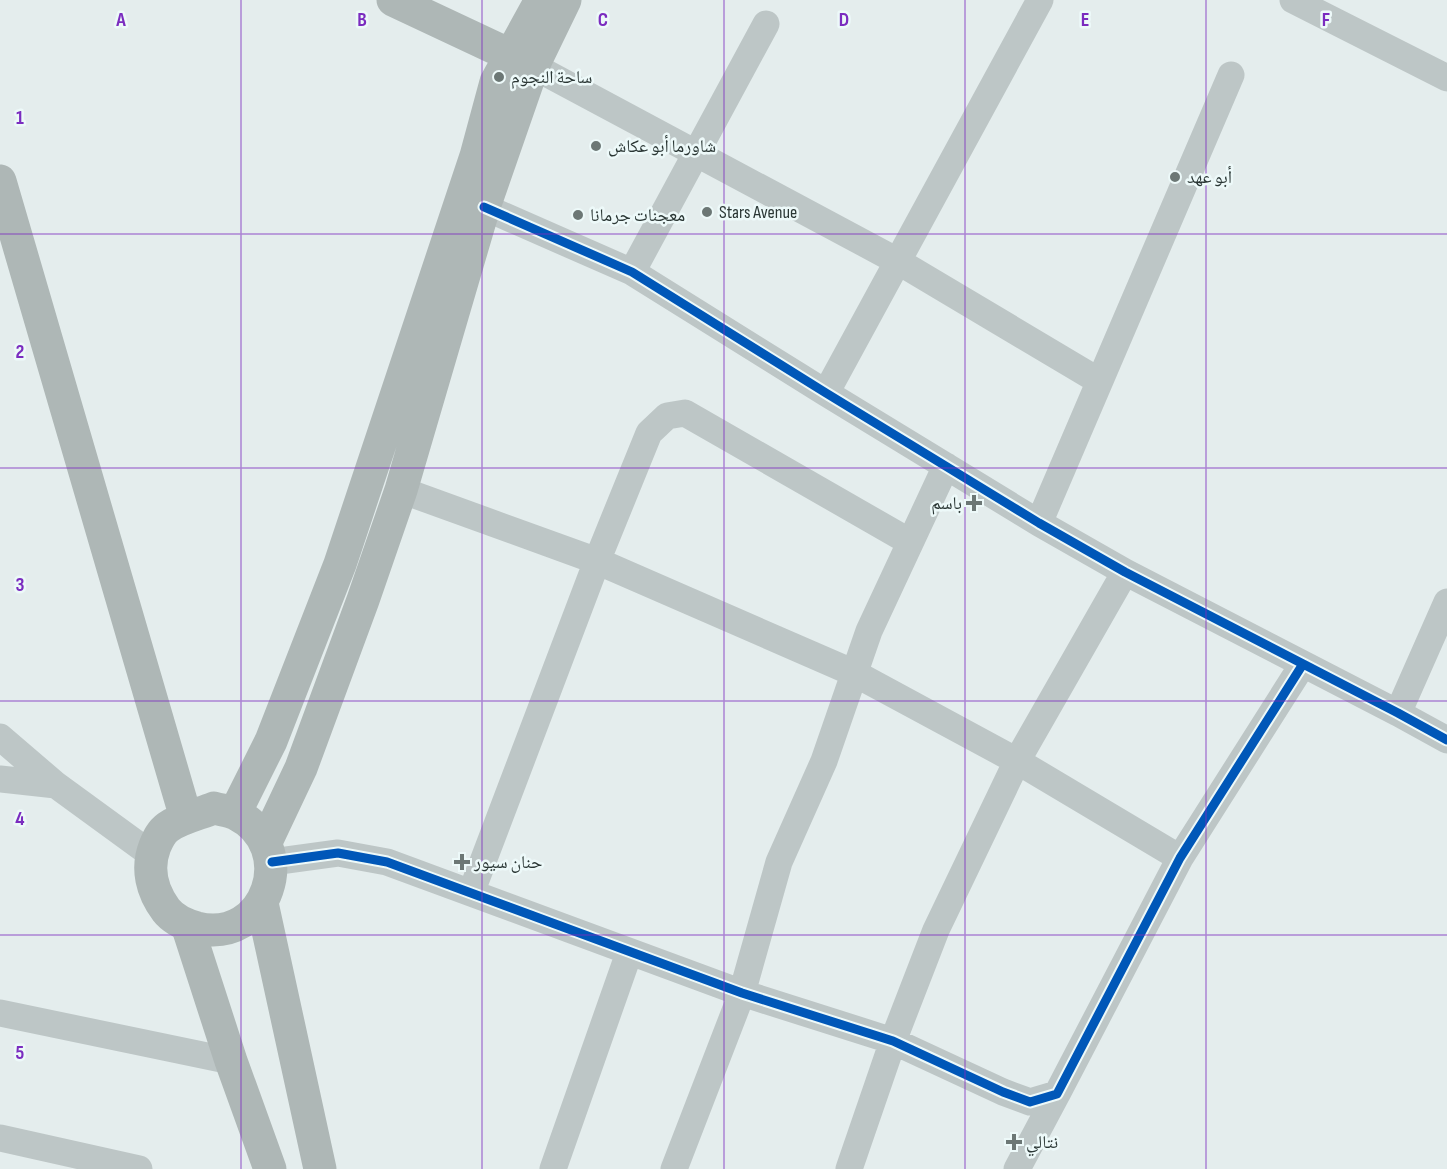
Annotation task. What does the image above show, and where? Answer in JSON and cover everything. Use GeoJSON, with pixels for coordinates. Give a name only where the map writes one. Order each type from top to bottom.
{"type":"FeatureCollection","features":[{"type":"Feature","properties":{"kind":"main road"},"geometry":{"type":"LineString","coordinates":[[393,0],[522,61]]}},
{"type":"Feature","properties":{"kind":"main road"},"geometry":{"type":"LineString","coordinates":[[269,852],[253,825],[235,813],[214,808],[168,834],[150,876],[157,897],[169,914],[187,925],[208,930],[229,928],[248,918],[262,903],[271,883],[269,852],[401,490],[484,207],[522,61],[541,0]]}},
{"type":"Feature","properties":{"kind":"main road"},"geometry":{"type":"LineString","coordinates":[[235,813],[271,741],[340,564],[476,156],[491,96],[503,68],[522,61],[565,0]]}},
{"type":"Feature","properties":{"kind":"main road"},"geometry":{"type":"LineString","coordinates":[[0,181],[168,834]]}},
{"type":"Feature","properties":{"kind":"main road"},"geometry":{"type":"LineString","coordinates":[[0,256],[168,834]]}},
{"type":"Feature","properties":{"kind":"main road"},"geometry":{"type":"LineString","coordinates":[[262,903],[320,1169]]}},
{"type":"Feature","properties":{"kind":"main road"},"geometry":{"type":"LineString","coordinates":[[187,925],[231,1061],[270,1169]]}},
{"type":"Feature","properties":{"kind":"street"},"geometry":{"type":"LineString","coordinates":[[826,393],[1040,0]]}},
{"type":"Feature","properties":{"kind":"street"},"geometry":{"type":"LineString","coordinates":[[1293,0],[1447,78]]}},
{"type":"Feature","properties":{"kind":"street"},"geometry":{"type":"LineString","coordinates":[[633,272],[766,24]]}},
{"type":"Feature","properties":{"kind":"street"},"geometry":{"type":"LineString","coordinates":[[522,61],[899,262],[1099,381]]}},
{"type":"Feature","properties":{"kind":"street"},"geometry":{"type":"LineString","coordinates":[[1039,523],[1231,75]]}},
{"type":"Feature","properties":{"kind":"street"},"geometry":{"type":"LineString","coordinates":[[484,207],[633,272],[1039,523],[1125,572],[1447,740]]}},
{"type":"Feature","properties":{"kind":"street"},"geometry":{"type":"LineString","coordinates":[[471,893],[597,561],[649,433],[667,416],[686,412],[910,542]]}},
{"type":"Feature","properties":{"kind":"street"},"geometry":{"type":"LineString","coordinates":[[674,1169],[742,993],[779,862],[824,761],[869,631],[946,466]]}},
{"type":"Feature","properties":{"kind":"street"},"geometry":{"type":"LineString","coordinates":[[401,490],[597,561],[854,673],[1017,761],[1180,858]]}},
{"type":"Feature","properties":{"kind":"street"},"geometry":{"type":"LineString","coordinates":[[849,1169],[893,1041],[936,930],[1017,761],[1125,572]]}},
{"type":"Feature","properties":{"kind":"street"},"geometry":{"type":"LineString","coordinates":[[1398,713],[1447,602]]}},
{"type":"Feature","properties":{"kind":"street"},"geometry":{"type":"LineString","coordinates":[[1017,1169],[1180,858],[1303,664]]}},
{"type":"Feature","properties":{"kind":"street"},"geometry":{"type":"LineString","coordinates":[[0,736],[56,785]]}},
{"type":"Feature","properties":{"kind":"street"},"geometry":{"type":"LineString","coordinates":[[0,779],[56,785],[168,834]]}},
{"type":"Feature","properties":{"kind":"street"},"geometry":{"type":"LineString","coordinates":[[269,852],[338,853],[387,862],[742,993],[893,1041],[1003,1092],[1030,1102],[1057,1094]]}},
{"type":"Feature","properties":{"kind":"street"},"geometry":{"type":"LineString","coordinates":[[553,1169],[629,953]]}},
{"type":"Feature","properties":{"kind":"street"},"geometry":{"type":"LineString","coordinates":[[0,1013],[231,1061]]}},
{"type":"Feature","properties":{"kind":"street"},"geometry":{"type":"LineString","coordinates":[[0,1138],[139,1169]]}},
{"type":"Feature","properties":{"kind":"cycle path"},"geometry":{"type":"LineString","coordinates":[[484,207],[632,272],[1039,523],[1125,572],[1447,740]]}},
{"type":"Feature","properties":{"kind":"cycle path"},"geometry":{"type":"LineString","coordinates":[[272,862],[338,853],[387,862],[742,993],[893,1041],[1003,1092],[1030,1102],[1057,1094],[1180,858],[1303,664]]}},
{"type":"Feature","properties":{"kind":"place","name":"ساحة النجوم"},"geometry":{"type":"Point","coordinates":[499,77]}},
{"type":"Feature","properties":{"kind":"place","name":"شاورما أبو عكاش"},"geometry":{"type":"Point","coordinates":[596,146]}},
{"type":"Feature","properties":{"kind":"place","name":"أبو عهد"},"geometry":{"type":"Point","coordinates":[1175,177]}},
{"type":"Feature","properties":{"kind":"place","name":"Stars Avenue"},"geometry":{"type":"Point","coordinates":[707,212]}},
{"type":"Feature","properties":{"kind":"place","name":"معجنات جرمانا"},"geometry":{"type":"Point","coordinates":[578,215]}},
{"type":"Feature","properties":{"kind":"place","name":"باسم"},"geometry":{"type":"Point","coordinates":[974,503]}},
{"type":"Feature","properties":{"kind":"place","name":"حنان سيور"},"geometry":{"type":"Point","coordinates":[462,862]}},
{"type":"Feature","properties":{"kind":"place","name":"نتالي"},"geometry":{"type":"Point","coordinates":[1014,1142]}}]}
